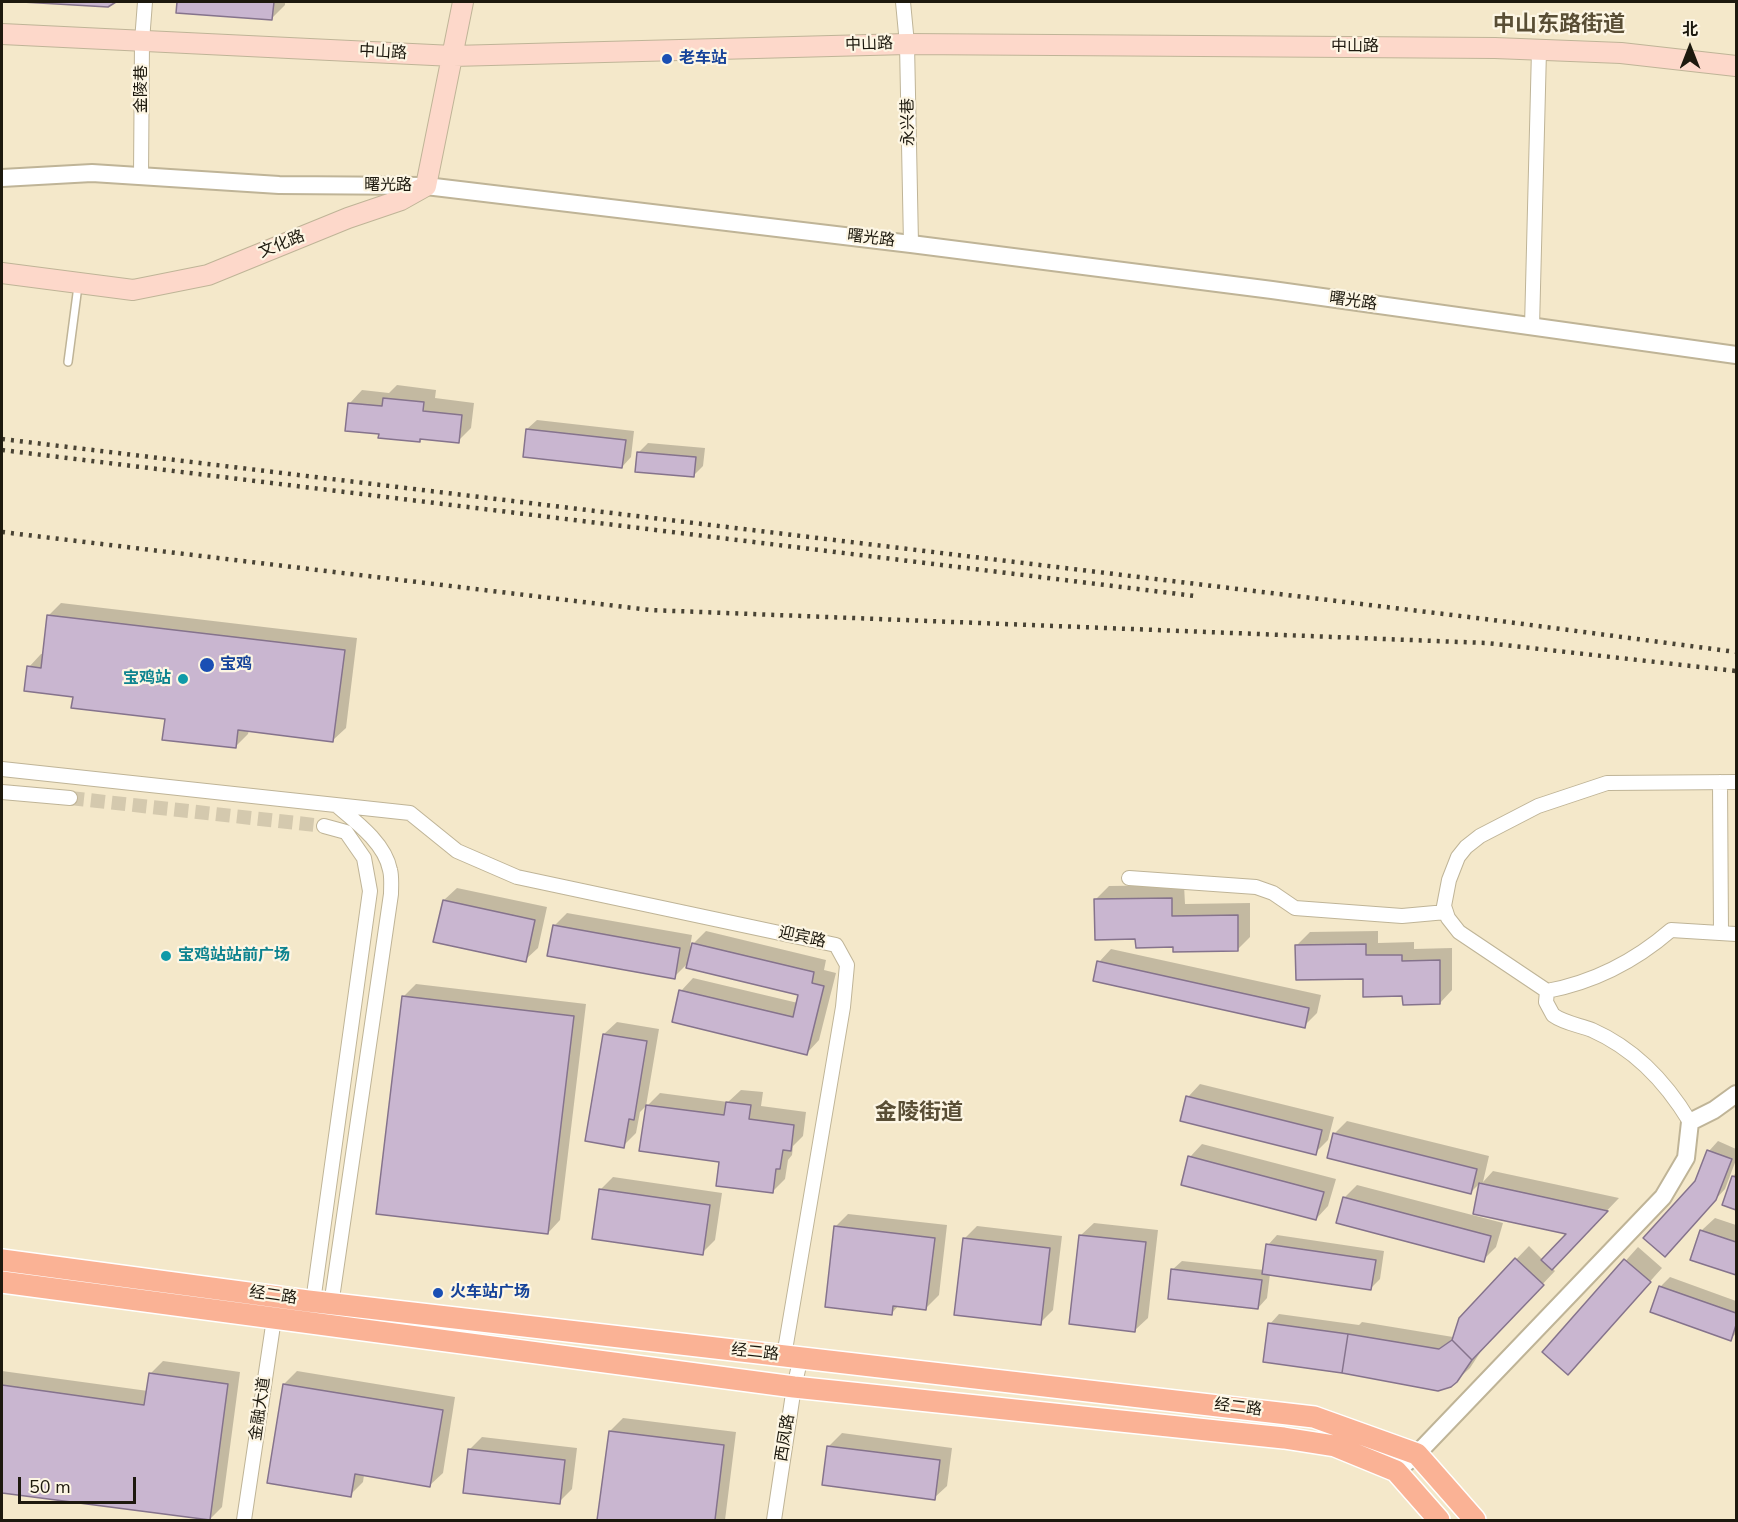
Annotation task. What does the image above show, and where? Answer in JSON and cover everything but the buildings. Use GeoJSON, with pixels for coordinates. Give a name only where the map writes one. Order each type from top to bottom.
{"type":"FeatureCollection","features":[{"type":"Feature","properties":{"kind":"main road"},"geometry":{"type":"LineString","coordinates":[[426,186],[463,2]]}},
{"type":"Feature","properties":{"kind":"main road","name":"中山路"},"geometry":{"type":"LineString","coordinates":[[2,34],[453,56],[907,44],[1539,50],[1622,53],[1737,66]]}},
{"type":"Feature","properties":{"kind":"main road","name":"文化路"},"geometry":{"type":"LineString","coordinates":[[2,273],[133,290],[208,275],[348,218],[401,200],[426,186]]}},
{"type":"Feature","properties":{"kind":"main road","name":"经二路"},"geometry":{"type":"LineString","coordinates":[[2,1260],[277,1297],[1314,1417],[1417,1454],[1474,1521]]}},
{"type":"Feature","properties":{"kind":"main road","name":"经二路"},"geometry":{"type":"LineString","coordinates":[[2,1282],[794,1387],[1284,1438],[1335,1446],[1396,1471],[1439,1521]]}},
{"type":"Feature","properties":{"kind":"street","name":"金陵巷"},"geometry":{"type":"LineString","coordinates":[[141,176],[142,41],[145,2]]}},
{"type":"Feature","properties":{"kind":"street","name":"永兴巷"},"geometry":{"type":"LineString","coordinates":[[903,2],[907,44],[911,244]]}},
{"type":"Feature","properties":{"kind":"street"},"geometry":{"type":"LineString","coordinates":[[1532,327],[1539,50]]}},
{"type":"Feature","properties":{"kind":"street","name":"曙光路"},"geometry":{"type":"LineString","coordinates":[[2,178],[92,173],[279,185],[426,186],[1272,290],[1737,355]]}},
{"type":"Feature","properties":{"kind":"street"},"geometry":{"type":"LineString","coordinates":[[2,769],[336,805],[356,821],[381,849],[390,869],[391,894],[322,1302]]}},
{"type":"Feature","properties":{"kind":"street"},"geometry":{"type":"LineString","coordinates":[[1720,782],[1721,933]]}},
{"type":"Feature","properties":{"kind":"street"},"geometry":{"type":"LineString","coordinates":[[1737,782],[1608,783],[1538,806],[1480,836],[1466,848],[1452,868],[1444,906],[1453,926],[1459,932],[1547,991],[1569,987],[1613,971],[1644,952],[1671,930],[1737,934]]}},
{"type":"Feature","properties":{"kind":"street"},"geometry":{"type":"LineString","coordinates":[[2,792],[69,798]]}},
{"type":"Feature","properties":{"kind":"street","name":"迎宾路"},"geometry":{"type":"LineString","coordinates":[[336,805],[410,813],[457,851],[518,877],[836,945],[848,965],[792,1356]]}},
{"type":"Feature","properties":{"kind":"street"},"geometry":{"type":"LineString","coordinates":[[319,1324],[370,891],[364,858],[346,832],[324,826]]}},
{"type":"Feature","properties":{"kind":"street"},"geometry":{"type":"LineString","coordinates":[[1129,878],[1256,887],[1273,893],[1295,908],[1402,916],[1446,912]]}},
{"type":"Feature","properties":{"kind":"street"},"geometry":{"type":"LineString","coordinates":[[1396,1471],[1417,1454],[1664,1197],[1686,1158],[1690,1122],[1669,1090],[1656,1075],[1626,1049],[1592,1030],[1553,1015],[1547,1007],[1547,991]]}},
{"type":"Feature","properties":{"kind":"street"},"geometry":{"type":"LineString","coordinates":[[1690,1122],[1714,1110],[1737,1094]]}},
{"type":"Feature","properties":{"kind":"street","name":"金融大道"},"geometry":{"type":"LineString","coordinates":[[244,1521],[277,1297]]}},
{"type":"Feature","properties":{"kind":"street","name":"西凤路"},"geometry":{"type":"LineString","coordinates":[[774,1521],[794,1387],[792,1356]]}},
{"type":"Feature","properties":{"kind":"lane"},"geometry":{"type":"LineString","coordinates":[[68,362],[78,283]]}},
{"type":"Feature","properties":{"kind":"tunnel"},"geometry":{"type":"LineString","coordinates":[[70,798],[324,826]]}},
{"type":"Feature","properties":{"kind":"railway"},"geometry":{"type":"LineString","coordinates":[[2,439],[1485,619],[1736,652]]}},
{"type":"Feature","properties":{"kind":"railway"},"geometry":{"type":"LineString","coordinates":[[2,450],[1195,596]]}},
{"type":"Feature","properties":{"kind":"railway"},"geometry":{"type":"LineString","coordinates":[[2,532],[650,610],[1486,643],[1736,671]]}},
{"type":"Feature","properties":{"kind":"place","name":"老车站"},"geometry":{"type":"Point","coordinates":[667,59]}},
{"type":"Feature","properties":{"kind":"place","name":"宝鸡"},"geometry":{"type":"Point","coordinates":[207,665]}},
{"type":"Feature","properties":{"kind":"place","name":"宝鸡站"},"geometry":{"type":"Point","coordinates":[183,679]}},
{"type":"Feature","properties":{"kind":"place","name":"宝鸡站站前广场"},"geometry":{"type":"Point","coordinates":[166,956]}},
{"type":"Feature","properties":{"kind":"place","name":"火车站广场"},"geometry":{"type":"Point","coordinates":[438,1293]}},
{"type":"Feature","properties":{"kind":"district","name":"中山东路街道"},"geometry":{"type":"Point","coordinates":[1559,26]}},
{"type":"Feature","properties":{"kind":"district","name":"金陵街道"},"geometry":{"type":"Point","coordinates":[919,1114]}}]}
